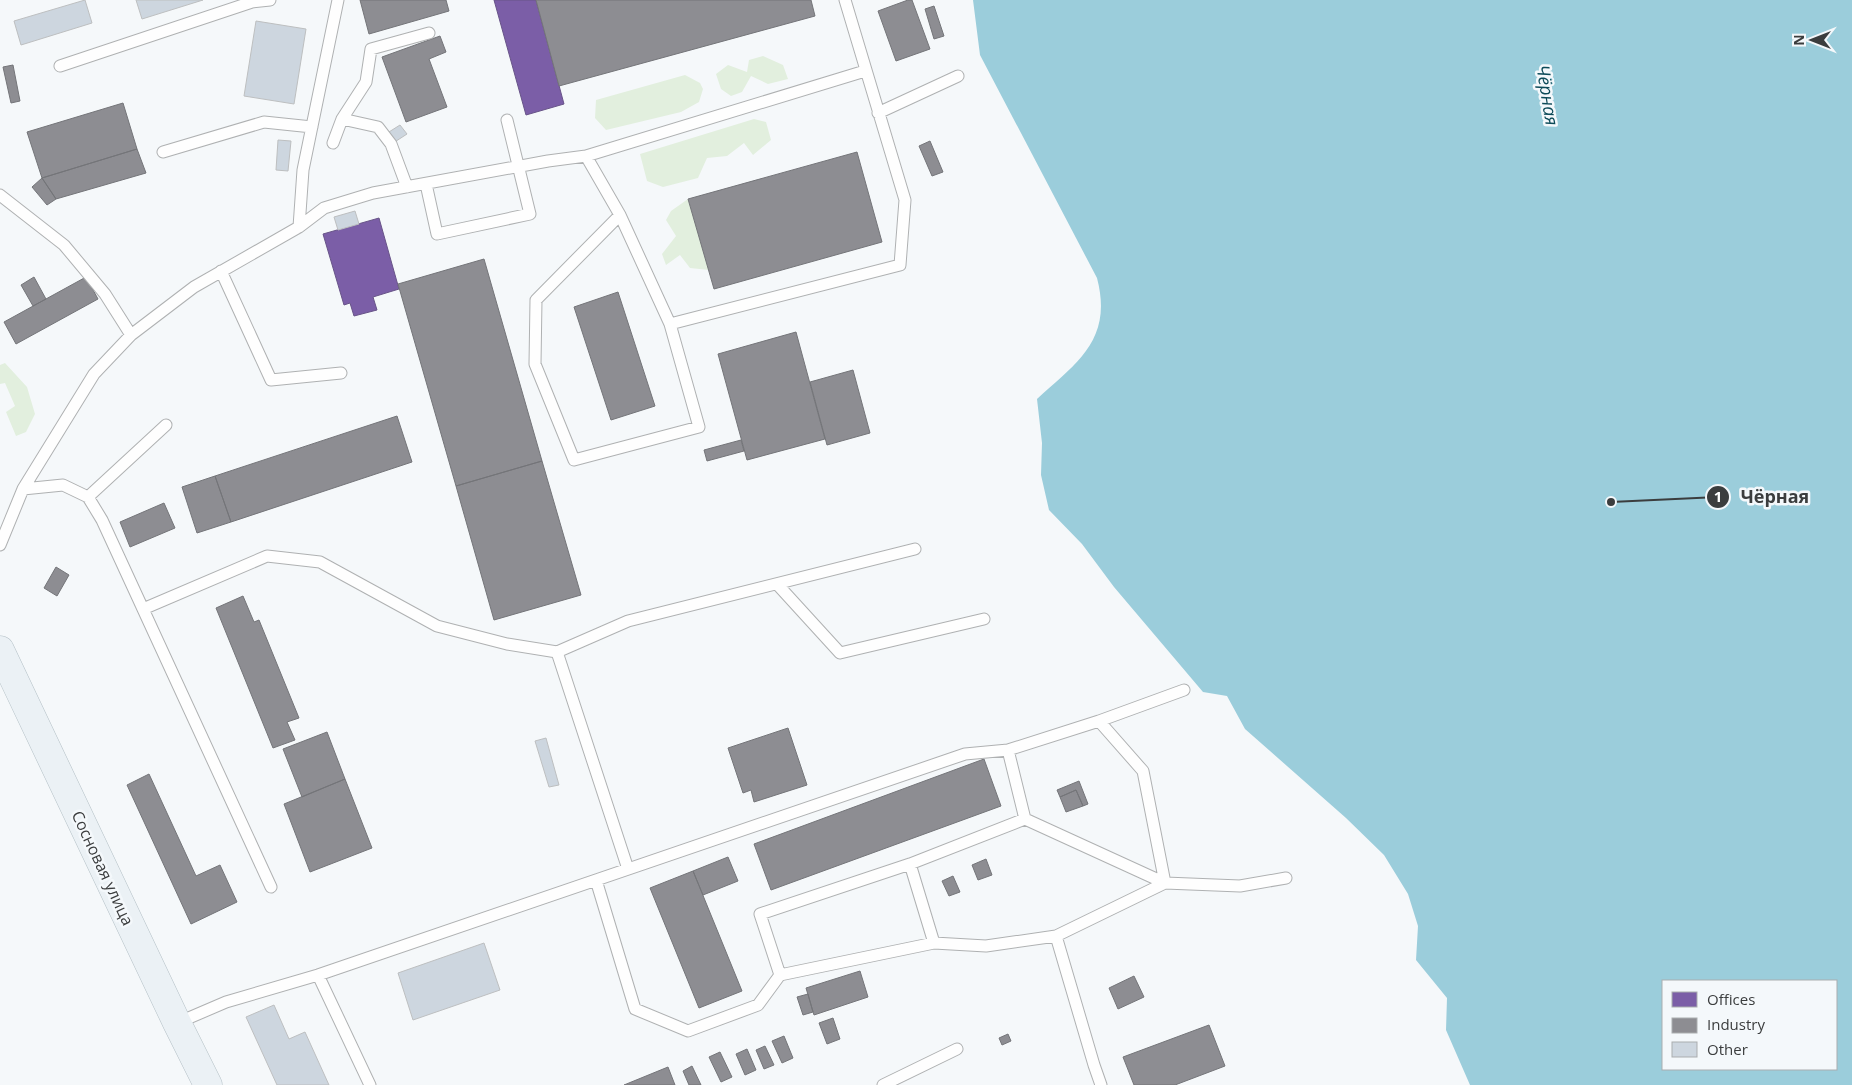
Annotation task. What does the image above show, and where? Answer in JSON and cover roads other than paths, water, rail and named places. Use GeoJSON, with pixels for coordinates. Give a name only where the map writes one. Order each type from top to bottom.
{"type":"FeatureCollection","features":[{"type":"Feature","properties":{"kind":"main road","name":"Сосновая улица"},"geometry":{"type":"LineString","coordinates":[[0,650],[208,1085]]}},
{"type":"Feature","properties":{"kind":"lane"},"geometry":{"type":"LineString","coordinates":[[60,66],[252,2],[270,0]]}},
{"type":"Feature","properties":{"kind":"lane"},"geometry":{"type":"LineString","coordinates":[[299,227],[303,170],[337,0]]}},
{"type":"Feature","properties":{"kind":"lane"},"geometry":{"type":"LineString","coordinates":[[670,324],[900,265],[905,200],[845,0]]}},
{"type":"Feature","properties":{"kind":"lane"},"geometry":{"type":"LineString","coordinates":[[333,143],[342,119],[366,82],[371,49],[429,33]]}},
{"type":"Feature","properties":{"kind":"lane"},"geometry":{"type":"LineString","coordinates":[[0,546],[23,489],[94,374],[131,335],[194,287],[299,227],[324,208],[373,194],[407,187],[586,156],[865,71]]}},
{"type":"Feature","properties":{"kind":"lane"},"geometry":{"type":"LineString","coordinates":[[878,113],[958,76]]}},
{"type":"Feature","properties":{"kind":"lane"},"geometry":{"type":"LineString","coordinates":[[342,119],[378,127],[391,144],[407,187]]}},
{"type":"Feature","properties":{"kind":"lane"},"geometry":{"type":"LineString","coordinates":[[426,184],[437,234],[530,214],[507,120]]}},
{"type":"Feature","properties":{"kind":"lane"},"geometry":{"type":"LineString","coordinates":[[163,152],[264,122],[312,127]]}},
{"type":"Feature","properties":{"kind":"lane"},"geometry":{"type":"LineString","coordinates":[[586,156],[620,215],[670,324],[698,426],[574,460],[535,364],[536,300],[620,215]]}},
{"type":"Feature","properties":{"kind":"lane"},"geometry":{"type":"LineString","coordinates":[[0,195],[64,245],[106,294],[131,335]]}},
{"type":"Feature","properties":{"kind":"lane"},"geometry":{"type":"LineString","coordinates":[[221,271],[271,380],[341,373]]}},
{"type":"Feature","properties":{"kind":"lane"},"geometry":{"type":"LineString","coordinates":[[88,498],[166,425]]}},
{"type":"Feature","properties":{"kind":"lane"},"geometry":{"type":"LineString","coordinates":[[23,489],[63,485],[88,498],[102,520],[271,887]]}},
{"type":"Feature","properties":{"kind":"lane"},"geometry":{"type":"LineString","coordinates":[[143,609],[266,556],[320,562],[437,626],[507,644],[557,652],[628,621],[915,549]]}},
{"type":"Feature","properties":{"kind":"lane"},"geometry":{"type":"LineString","coordinates":[[777,584],[840,654],[984,619]]}},
{"type":"Feature","properties":{"kind":"lane"},"geometry":{"type":"LineString","coordinates":[[557,652],[628,869]]}},
{"type":"Feature","properties":{"kind":"lane"},"geometry":{"type":"LineString","coordinates":[[177,1023],[226,1002],[318,975],[964,754],[1008,750],[1099,721],[1184,690]]}},
{"type":"Feature","properties":{"kind":"lane"},"geometry":{"type":"LineString","coordinates":[[1099,721],[1143,772],[1165,883]]}},
{"type":"Feature","properties":{"kind":"lane"},"geometry":{"type":"LineString","coordinates":[[1008,750],[1025,820]]}},
{"type":"Feature","properties":{"kind":"lane"},"geometry":{"type":"LineString","coordinates":[[780,975],[760,914],[910,864],[1025,820],[1165,883],[1240,886],[1286,878]]}},
{"type":"Feature","properties":{"kind":"lane"},"geometry":{"type":"LineString","coordinates":[[910,864],[934,943]]}},
{"type":"Feature","properties":{"kind":"lane"},"geometry":{"type":"LineString","coordinates":[[596,880],[635,1009],[688,1031],[758,1005],[780,975],[934,943],[986,946],[1056,936],[1165,883]]}},
{"type":"Feature","properties":{"kind":"lane"},"geometry":{"type":"LineString","coordinates":[[1056,936],[1101,1085]]}},
{"type":"Feature","properties":{"kind":"lane"},"geometry":{"type":"LineString","coordinates":[[318,975],[370,1085]]}},
{"type":"Feature","properties":{"kind":"lane"},"geometry":{"type":"LineString","coordinates":[[883,1085],[957,1049]]}},
{"type":"Feature","properties":{"kind":"water"},"geometry":{"type":"Polygon","coordinates":[[[973,0],[1852,0],[1852,1085],[1470,1085],[1446,1030],[1447,998],[1416,960],[1418,926],[1408,894],[1384,855],[1346,818],[1245,729],[1227,696],[1203,692],[1114,587],[1082,544],[1049,510],[1041,475],[1042,443],[1037,399],[1078,361],[1096,333],[1100,317],[1101,299],[1097,278],[980,55],[973,0]]]}},
{"type":"Feature","properties":{"kind":"place","name":"Чёрная"},"geometry":{"type":"Point","coordinates":[1611,502]}}]}
